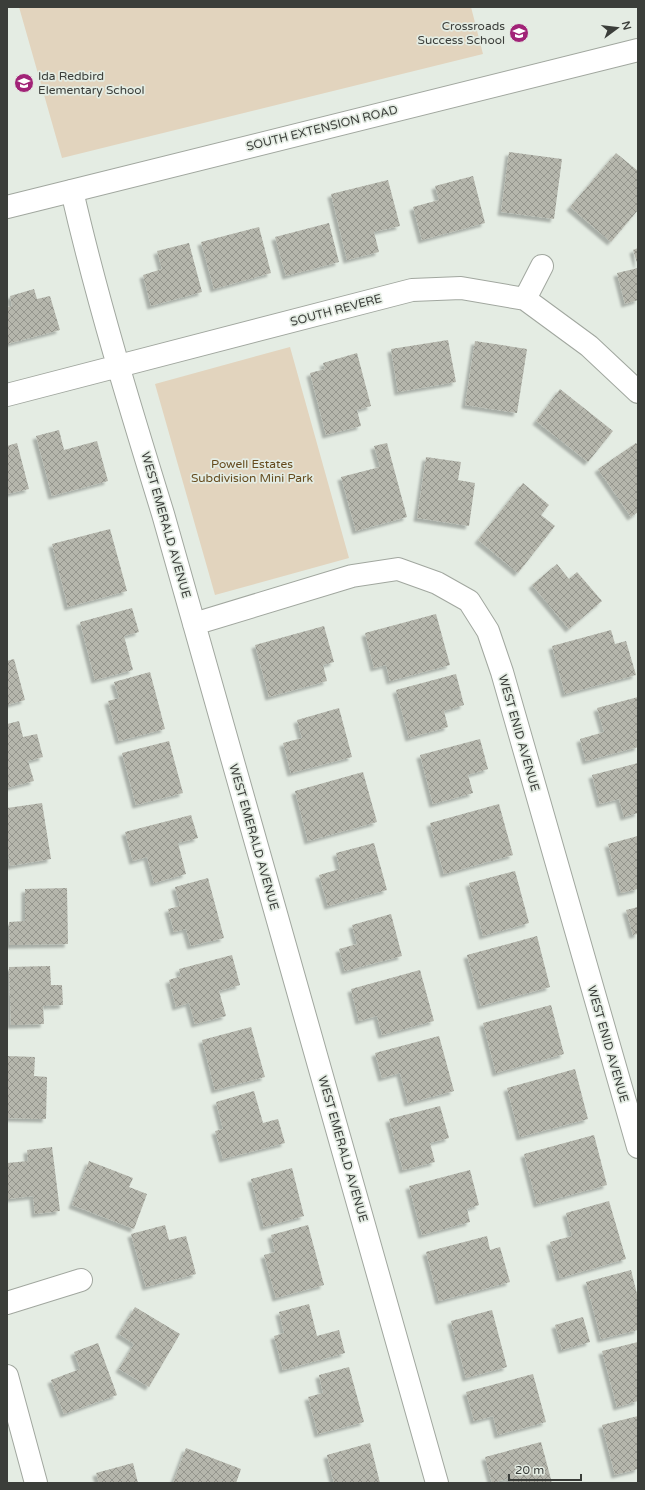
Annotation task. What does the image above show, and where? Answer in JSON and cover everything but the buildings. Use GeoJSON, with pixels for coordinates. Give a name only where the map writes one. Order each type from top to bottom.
{"type":"FeatureCollection","features":[{"type":"Feature","properties":{"kind":"street","name":"SOUTH EXTENSION ROAD"},"geometry":{"type":"LineString","coordinates":[[7,207],[638,50]]}},
{"type":"Feature","properties":{"kind":"street","name":"WEST EMERALD AVENUE"},"geometry":{"type":"LineString","coordinates":[[72,191],[118,367],[163,514],[437,1483]]}},
{"type":"Feature","properties":{"kind":"street"},"geometry":{"type":"LineString","coordinates":[[525,299],[542,266]]}},
{"type":"Feature","properties":{"kind":"street","name":"SOUTH REVERE"},"geometry":{"type":"LineString","coordinates":[[7,395],[412,290],[461,288],[525,299],[589,346],[638,392]]}},
{"type":"Feature","properties":{"kind":"street","name":"WEST ENID AVENUE"},"geometry":{"type":"LineString","coordinates":[[194,624],[352,576],[398,569],[437,583],[468,601],[488,631],[502,672],[638,1147]]}},
{"type":"Feature","properties":{"kind":"street"},"geometry":{"type":"LineString","coordinates":[[7,1303],[81,1280]]}},
{"type":"Feature","properties":{"kind":"street"},"geometry":{"type":"LineString","coordinates":[[7,1376],[36,1483]]}},
{"type":"Feature","properties":{"kind":"green space"},"geometry":{"type":"Polygon","coordinates":[[[19,7],[471,7],[483,54],[62,158],[19,7]]]}},
{"type":"Feature","properties":{"kind":"green space","name":"Powell Estates Subdivision Mini Park"},"geometry":{"type":"Polygon","coordinates":[[[290,347],[349,558],[215,595],[155,384],[290,347]]]}},
{"type":"Feature","properties":{"kind":"place","name":"Crossroads Success School"},"geometry":{"type":"Point","coordinates":[519,33]}},
{"type":"Feature","properties":{"kind":"place","name":"Ida Redbird Elementary School"},"geometry":{"type":"Point","coordinates":[24,83]}}]}
